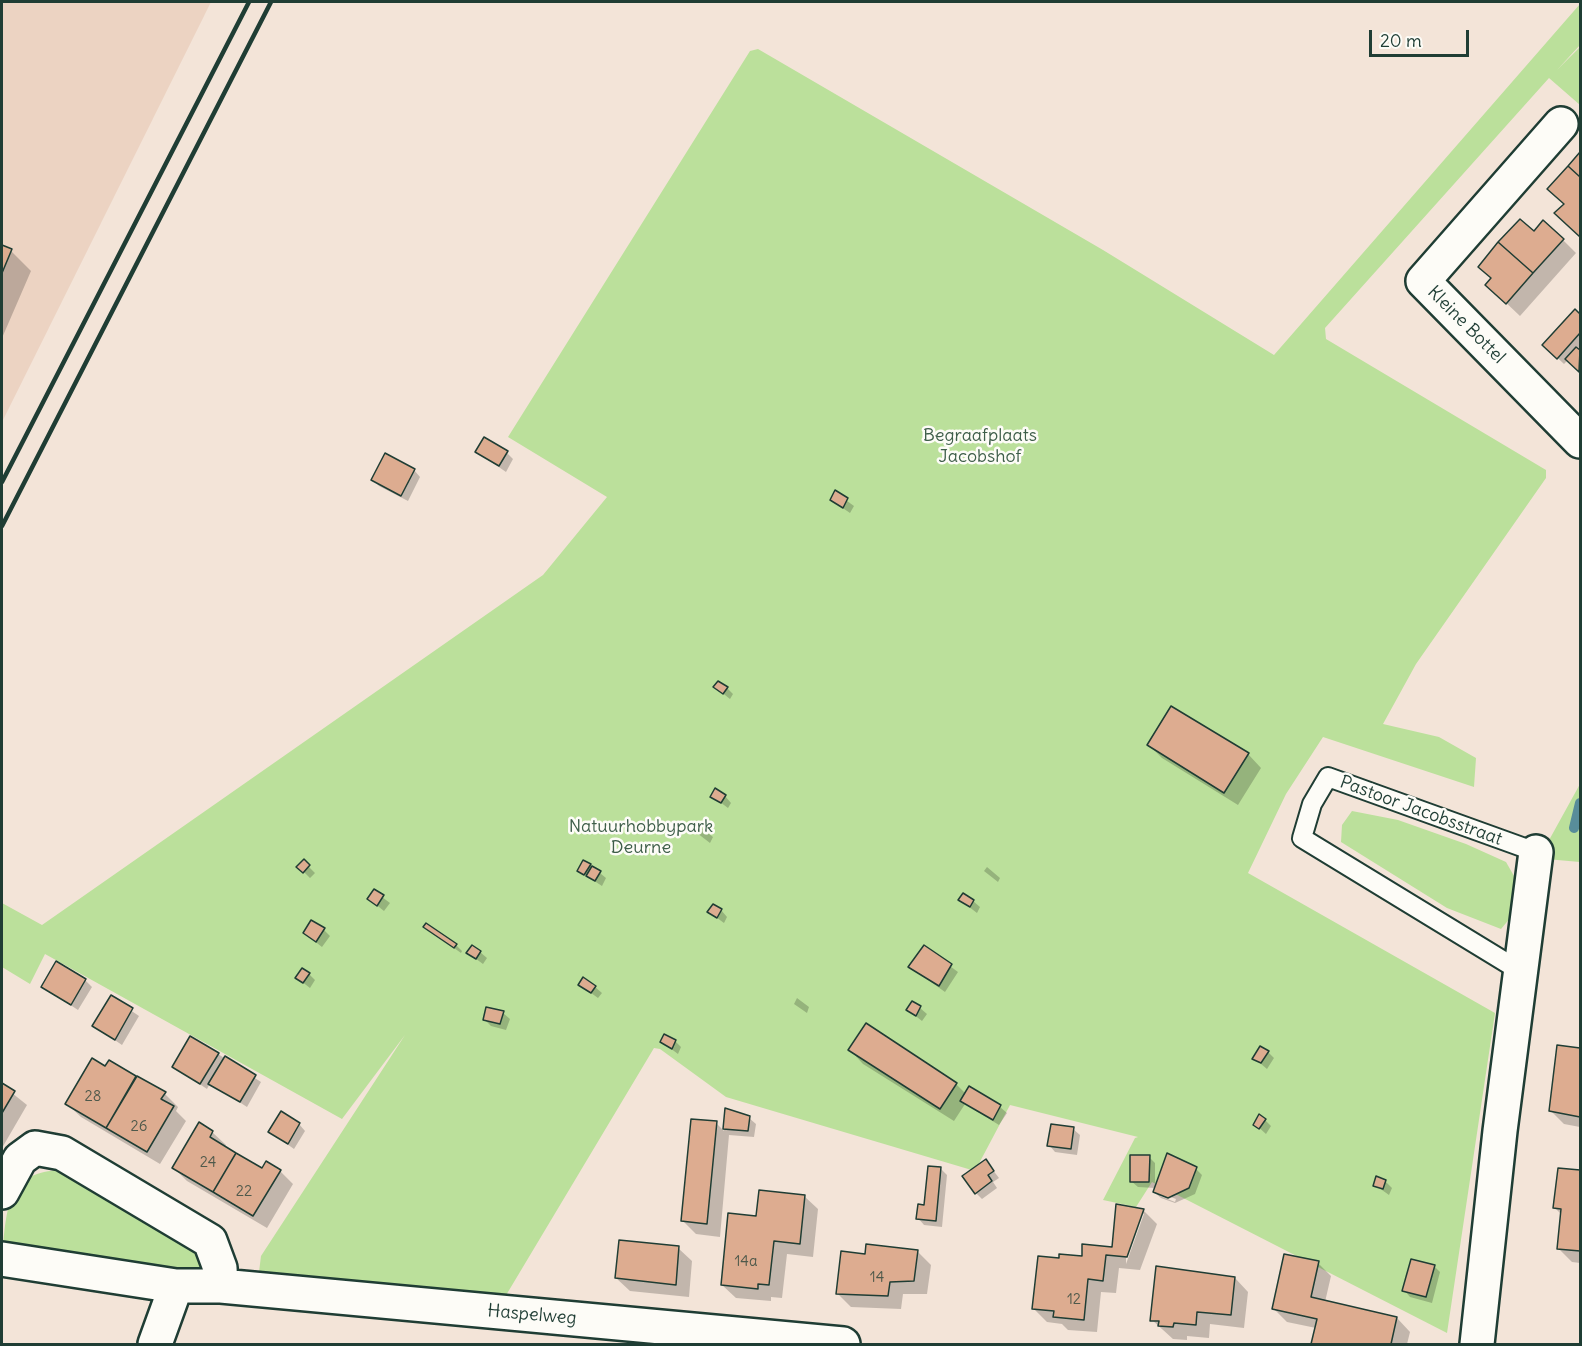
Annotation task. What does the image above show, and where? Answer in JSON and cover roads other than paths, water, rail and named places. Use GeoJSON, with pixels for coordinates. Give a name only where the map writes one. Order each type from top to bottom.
{"type":"FeatureCollection","features":[{"type":"Feature","properties":{"kind":"street","name":"Kleine Bottel"},"geometry":{"type":"LineString","coordinates":[[1561,124],[1423,281],[1581,441]]}},
{"type":"Feature","properties":{"kind":"street","name":"Pastoor Jacobsstraat"},"geometry":{"type":"LineString","coordinates":[[1477,1344],[1500,1131],[1536,852]]}},
{"type":"Feature","properties":{"kind":"street"},"geometry":{"type":"LineString","coordinates":[[2,1192],[20,1159],[35,1148],[62,1153],[210,1241],[220,1268],[221,1286]]}},
{"type":"Feature","properties":{"kind":"street","name":"Haspelweg"},"geometry":{"type":"LineString","coordinates":[[2,1259],[176,1286],[221,1286],[829,1344]]}},
{"type":"Feature","properties":{"kind":"street"},"geometry":{"type":"LineString","coordinates":[[155,1344],[176,1286]]}},
{"type":"Feature","properties":{"kind":"lane","name":"Pastoor Jacobsstraat"},"geometry":{"type":"LineString","coordinates":[[1520,971],[1302,838],[1312,804],[1328,777],[1536,852]]}},
{"type":"Feature","properties":{"kind":"waterway"},"geometry":{"type":"LineString","coordinates":[[1574,828],[1580,803]]}},
{"type":"Feature","properties":{"kind":"railway"},"geometry":{"type":"LineString","coordinates":[[2,482],[249,2]]}},
{"type":"Feature","properties":{"kind":"railway"},"geometry":{"type":"LineString","coordinates":[[2,526],[271,2]]}},
{"type":"Feature","properties":{"kind":"park label","name":"Begraafplaats Jacobshof"},"geometry":{"type":"Point","coordinates":[980,446]}},
{"type":"Feature","properties":{"kind":"park label","name":"Natuurhobbypark Deurne"},"geometry":{"type":"Point","coordinates":[641,837]}}]}
